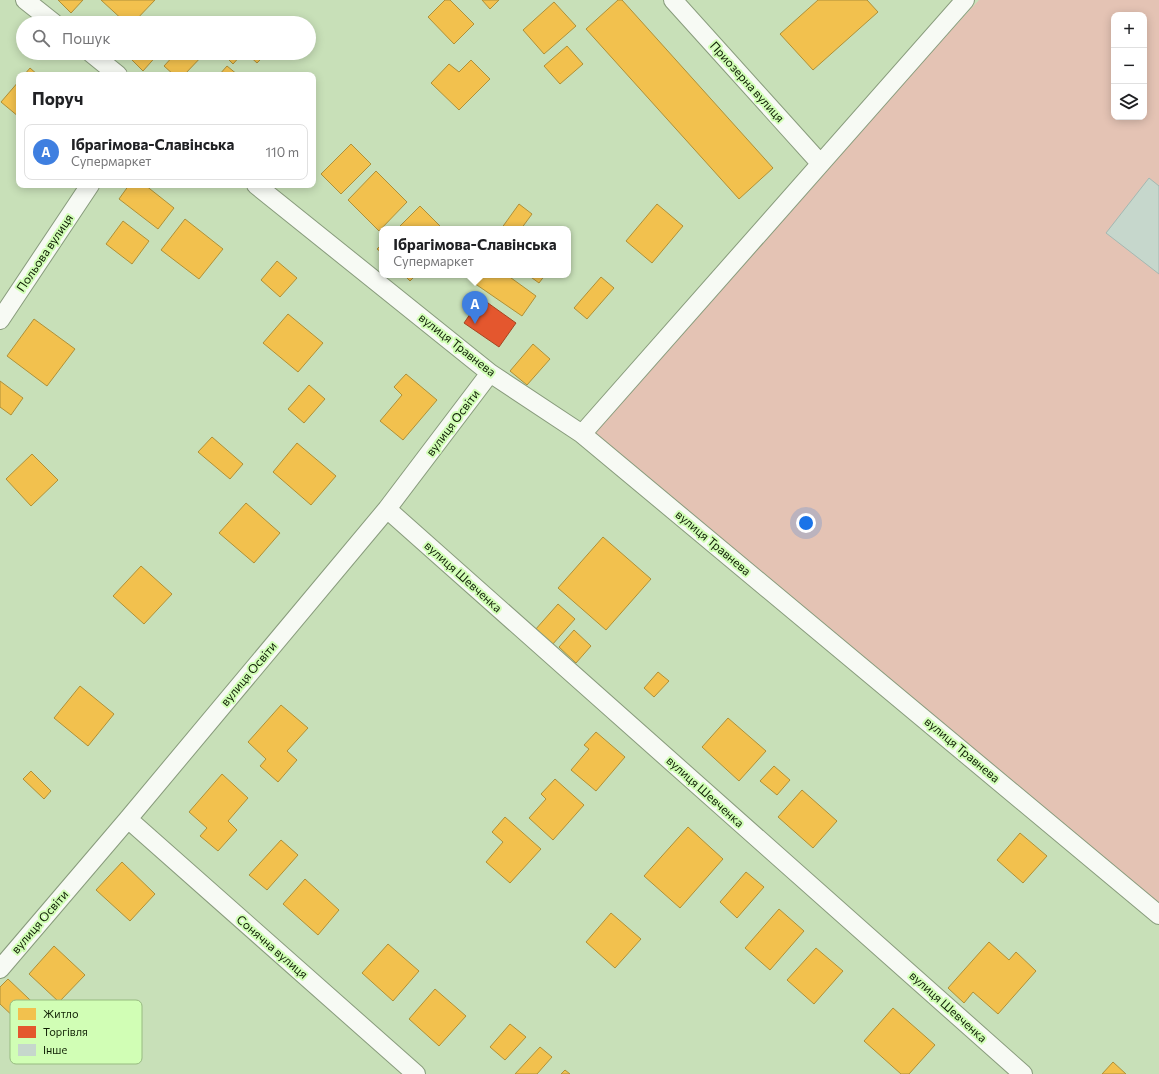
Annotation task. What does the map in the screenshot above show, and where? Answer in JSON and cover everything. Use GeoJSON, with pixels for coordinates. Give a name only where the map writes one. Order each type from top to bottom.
{"type":"FeatureCollection","features":[{"type":"Feature","properties":{"kind":"street"},"geometry":{"type":"LineString","coordinates":[[25,0],[45,16]]}},
{"type":"Feature","properties":{"kind":"street","name":"Приозерна вулиця"},"geometry":{"type":"LineString","coordinates":[[674,0],[820,163]]}},
{"type":"Feature","properties":{"kind":"street"},"geometry":{"type":"LineString","coordinates":[[582,434],[965,0]]}},
{"type":"Feature","properties":{"kind":"street"},"geometry":{"type":"LineString","coordinates":[[100,60],[114,72]]}},
{"type":"Feature","properties":{"kind":"street","name":"Польова вулиця"},"geometry":{"type":"LineString","coordinates":[[0,320],[88,188]]}},
{"type":"Feature","properties":{"kind":"street","name":"вулиця Травнева"},"geometry":{"type":"LineString","coordinates":[[260,188],[490,373],[582,434],[1159,915]]}},
{"type":"Feature","properties":{"kind":"street","name":"вулиця Освіти"},"geometry":{"type":"LineString","coordinates":[[0,969],[128,819],[387,509],[490,373]]}},
{"type":"Feature","properties":{"kind":"street","name":"вулиця Шевченка"},"geometry":{"type":"LineString","coordinates":[[387,509],[1023,1074]]}},
{"type":"Feature","properties":{"kind":"street","name":"Сонячна вулиця"},"geometry":{"type":"LineString","coordinates":[[128,819],[416,1074]]}},
{"type":"Feature","properties":{"kind":"shaded area"},"geometry":{"type":"Polygon","coordinates":[[[979,0],[1159,0],[1159,915],[582,434],[979,0]]]}},
{"type":"Feature","properties":{"kind":"building: Житло"},"geometry":{"type":"Polygon","coordinates":[[[58,0],[83,0],[71,13],[58,0]]]}},
{"type":"Feature","properties":{"kind":"building: Житло"},"geometry":{"type":"Polygon","coordinates":[[[101,0],[155,0],[140,16],[118,16],[101,0]]]}},
{"type":"Feature","properties":{"kind":"building: Житло"},"geometry":{"type":"Polygon","coordinates":[[[445,0],[450,0],[474,24],[454,44],[428,17],[445,0]]]}},
{"type":"Feature","properties":{"kind":"building: Житло"},"geometry":{"type":"Polygon","coordinates":[[[482,0],[499,0],[490,9],[482,0]]]}},
{"type":"Feature","properties":{"kind":"building: Житло"},"geometry":{"type":"Polygon","coordinates":[[[618,0],[622,0],[773,168],[739,199],[586,29],[618,0]]]}},
{"type":"Feature","properties":{"kind":"building: Житло"},"geometry":{"type":"Polygon","coordinates":[[[818,0],[867,0],[878,12],[813,70],[780,34],[818,0]]]}},
{"type":"Feature","properties":{"kind":"building: Житло"},"geometry":{"type":"Polygon","coordinates":[[[554,2],[576,26],[544,54],[523,30],[554,2]]]}},
{"type":"Feature","properties":{"kind":"building: Житло"},"geometry":{"type":"Polygon","coordinates":[[[567,46],[583,64],[560,84],[544,66],[567,46]]]}},
{"type":"Feature","properties":{"kind":"building: Житло"},"geometry":{"type":"Polygon","coordinates":[[[132,60],[153,60],[143,71],[132,60]]]}},
{"type":"Feature","properties":{"kind":"building: Житло"},"geometry":{"type":"Polygon","coordinates":[[[170,60],[198,60],[187,72],[171,72],[164,66],[170,60]]]}},
{"type":"Feature","properties":{"kind":"building: Житло"},"geometry":{"type":"Polygon","coordinates":[[[229,60],[237,60],[233,64],[229,60]]]}},
{"type":"Feature","properties":{"kind":"building: Житло"},"geometry":{"type":"Polygon","coordinates":[[[471,60],[490,79],[459,110],[431,83],[449,64],[459,72],[471,60]]]}},
{"type":"Feature","properties":{"kind":"building: Житло"},"geometry":{"type":"Polygon","coordinates":[[[227,66],[234,72],[222,72],[227,66]]]}},
{"type":"Feature","properties":{"kind":"building: Житло"},"geometry":{"type":"Polygon","coordinates":[[[30,68],[35,72],[27,72],[30,68]]]}},
{"type":"Feature","properties":{"kind":"building: Житло"},"geometry":{"type":"Polygon","coordinates":[[[16,84],[16,114],[1,102],[16,84]]]}},
{"type":"Feature","properties":{"kind":"building: Житло"},"geometry":{"type":"Polygon","coordinates":[[[351,144],[371,164],[341,194],[321,174],[351,144]]]}},
{"type":"Feature","properties":{"kind":"building: Житло"},"geometry":{"type":"Polygon","coordinates":[[[376,171],[407,202],[384,226],[379,226],[379,231],[348,200],[376,171]]]}},
{"type":"Feature","properties":{"kind":"building: Житло"},"geometry":{"type":"Polygon","coordinates":[[[127,188],[149,188],[174,208],[158,229],[119,199],[127,188]]]}},
{"type":"Feature","properties":{"kind":"building: Житло"},"geometry":{"type":"Polygon","coordinates":[[[519,204],[532,214],[523,226],[503,226],[519,204]]]}},
{"type":"Feature","properties":{"kind":"building: Житло"},"geometry":{"type":"Polygon","coordinates":[[[657,204],[683,226],[652,263],[626,241],[657,204]]]}},
{"type":"Feature","properties":{"kind":"building: Житло"},"geometry":{"type":"Polygon","coordinates":[[[420,206],[440,226],[400,226],[420,206]]]}},
{"type":"Feature","properties":{"kind":"building: Житло"},"geometry":{"type":"Polygon","coordinates":[[[185,219],[223,249],[199,279],[161,250],[185,219]]]}},
{"type":"Feature","properties":{"kind":"building: Житло"},"geometry":{"type":"Polygon","coordinates":[[[123,221],[149,241],[132,264],[106,244],[123,221]]]}},
{"type":"Feature","properties":{"kind":"building: Житло"},"geometry":{"type":"Polygon","coordinates":[[[277,261],[297,278],[280,297],[261,280],[277,261]]]}},
{"type":"Feature","properties":{"kind":"building: Житло"},"geometry":{"type":"Polygon","coordinates":[[[601,277],[614,288],[587,319],[574,308],[601,277]]]}},
{"type":"Feature","properties":{"kind":"building: Житло"},"geometry":{"type":"Polygon","coordinates":[[[478,278],[511,278],[536,296],[522,316],[474,283],[478,278]]]}},
{"type":"Feature","properties":{"kind":"building: Житло"},"geometry":{"type":"Polygon","coordinates":[[[532,278],[543,278],[539,283],[532,278]]]}},
{"type":"Feature","properties":{"kind":"building: Житло"},"geometry":{"type":"Polygon","coordinates":[[[288,314],[323,343],[298,372],[263,343],[288,314]]]}},
{"type":"Feature","properties":{"kind":"building: Житло"},"geometry":{"type":"Polygon","coordinates":[[[34,319],[75,349],[47,386],[7,356],[34,319]]]}},
{"type":"Feature","properties":{"kind":"building: Житло"},"geometry":{"type":"Polygon","coordinates":[[[533,344],[550,359],[527,385],[510,371],[533,344]]]}},
{"type":"Feature","properties":{"kind":"building: Житло"},"geometry":{"type":"Polygon","coordinates":[[[406,374],[437,400],[403,440],[380,421],[402,395],[394,387],[406,374]]]}},
{"type":"Feature","properties":{"kind":"building: Житло"},"geometry":{"type":"Polygon","coordinates":[[[0,381],[23,398],[11,415],[0,407],[0,381]]]}},
{"type":"Feature","properties":{"kind":"building: Житло"},"geometry":{"type":"Polygon","coordinates":[[[309,385],[325,399],[304,423],[288,409],[309,385]]]}},
{"type":"Feature","properties":{"kind":"building: Житло"},"geometry":{"type":"Polygon","coordinates":[[[212,437],[243,464],[230,479],[198,452],[212,437]]]}},
{"type":"Feature","properties":{"kind":"building: Житло"},"geometry":{"type":"Polygon","coordinates":[[[297,443],[336,476],[311,505],[273,472],[297,443]]]}},
{"type":"Feature","properties":{"kind":"building: Житло"},"geometry":{"type":"Polygon","coordinates":[[[32,454],[58,480],[31,506],[6,479],[32,454]]]}},
{"type":"Feature","properties":{"kind":"building: Житло"},"geometry":{"type":"Polygon","coordinates":[[[246,503],[280,533],[254,563],[219,533],[246,503]]]}},
{"type":"Feature","properties":{"kind":"building: Житло"},"geometry":{"type":"Polygon","coordinates":[[[603,537],[651,579],[606,630],[558,588],[603,537]]]}},
{"type":"Feature","properties":{"kind":"building: Житло"},"geometry":{"type":"Polygon","coordinates":[[[141,566],[172,594],[144,624],[113,596],[141,566]]]}},
{"type":"Feature","properties":{"kind":"building: Житло"},"geometry":{"type":"Polygon","coordinates":[[[558,604],[575,619],[552,645],[535,630],[558,604]]]}},
{"type":"Feature","properties":{"kind":"building: Житло"},"geometry":{"type":"Polygon","coordinates":[[[574,630],[591,646],[576,663],[559,647],[574,630]]]}},
{"type":"Feature","properties":{"kind":"building: Житло"},"geometry":{"type":"Polygon","coordinates":[[[658,672],[669,681],[654,697],[644,688],[658,672]]]}},
{"type":"Feature","properties":{"kind":"building: Житло"},"geometry":{"type":"Polygon","coordinates":[[[80,686],[114,714],[88,746],[54,718],[80,686]]]}},
{"type":"Feature","properties":{"kind":"building: Житло"},"geometry":{"type":"Polygon","coordinates":[[[281,705],[308,728],[287,751],[297,760],[278,782],[260,766],[266,759],[248,742],[281,705]]]}},
{"type":"Feature","properties":{"kind":"building: Житло"},"geometry":{"type":"Polygon","coordinates":[[[728,718],[766,751],[739,781],[702,747],[728,718]]]}},
{"type":"Feature","properties":{"kind":"building: Житло"},"geometry":{"type":"Polygon","coordinates":[[[596,732],[625,757],[596,791],[571,770],[589,749],[584,745],[596,732]]]}},
{"type":"Feature","properties":{"kind":"building: Житло"},"geometry":{"type":"Polygon","coordinates":[[[774,766],[790,780],[777,795],[760,781],[774,766]]]}},
{"type":"Feature","properties":{"kind":"building: Житло"},"geometry":{"type":"Polygon","coordinates":[[[31,771],[51,791],[44,799],[23,779],[31,771]]]}},
{"type":"Feature","properties":{"kind":"building: Житло"},"geometry":{"type":"Polygon","coordinates":[[[222,774],[248,798],[228,821],[237,830],[218,851],[200,836],[207,828],[189,812],[222,774]]]}},
{"type":"Feature","properties":{"kind":"building: Житло"},"geometry":{"type":"Polygon","coordinates":[[[555,779],[584,805],[553,840],[529,818],[546,799],[541,794],[555,779]]]}},
{"type":"Feature","properties":{"kind":"building: Житло"},"geometry":{"type":"Polygon","coordinates":[[[802,790],[837,821],[813,848],[778,817],[802,790]]]}},
{"type":"Feature","properties":{"kind":"building: Житло"},"geometry":{"type":"Polygon","coordinates":[[[505,817],[541,849],[510,883],[486,862],[503,842],[492,832],[505,817]]]}},
{"type":"Feature","properties":{"kind":"building: Житло"},"geometry":{"type":"Polygon","coordinates":[[[688,827],[723,859],[680,908],[644,876],[688,827]]]}},
{"type":"Feature","properties":{"kind":"building: Житло"},"geometry":{"type":"Polygon","coordinates":[[[1020,833],[1047,856],[1023,883],[997,860],[1020,833]]]}},
{"type":"Feature","properties":{"kind":"building: Житло"},"geometry":{"type":"Polygon","coordinates":[[[281,840],[298,855],[267,890],[249,875],[281,840]]]}},
{"type":"Feature","properties":{"kind":"building: Житло"},"geometry":{"type":"Polygon","coordinates":[[[122,862],[155,894],[130,921],[96,890],[122,862]]]}},
{"type":"Feature","properties":{"kind":"building: Житло"},"geometry":{"type":"Polygon","coordinates":[[[746,872],[764,887],[737,918],[720,902],[746,872]]]}},
{"type":"Feature","properties":{"kind":"building: Житло"},"geometry":{"type":"Polygon","coordinates":[[[305,879],[339,910],[318,935],[283,904],[305,879]]]}},
{"type":"Feature","properties":{"kind":"building: Житло"},"geometry":{"type":"Polygon","coordinates":[[[779,909],[804,931],[770,970],[745,948],[779,909]]]}},
{"type":"Feature","properties":{"kind":"building: Житло"},"geometry":{"type":"Polygon","coordinates":[[[611,913],[641,939],[615,968],[586,942],[611,913]]]}},
{"type":"Feature","properties":{"kind":"building: Житло"},"geometry":{"type":"Polygon","coordinates":[[[989,942],[1009,960],[1016,952],[1036,971],[998,1014],[973,992],[964,1003],[948,988],[989,942]]]}},
{"type":"Feature","properties":{"kind":"building: Житло"},"geometry":{"type":"Polygon","coordinates":[[[388,944],[419,971],[393,1001],[362,973],[388,944]]]}},
{"type":"Feature","properties":{"kind":"building: Житло"},"geometry":{"type":"Polygon","coordinates":[[[54,946],[85,975],[61,1000],[57,1000],[29,974],[54,946]]]}},
{"type":"Feature","properties":{"kind":"building: Житло"},"geometry":{"type":"Polygon","coordinates":[[[816,948],[843,971],[814,1004],[787,980],[816,948]]]}},
{"type":"Feature","properties":{"kind":"building: Житло"},"geometry":{"type":"Polygon","coordinates":[[[8,979],[30,1000],[10,1000],[10,1013],[0,1004],[0,987],[8,979]]]}},
{"type":"Feature","properties":{"kind":"building: Житло"},"geometry":{"type":"Polygon","coordinates":[[[435,989],[466,1016],[439,1046],[409,1019],[435,989]]]}},
{"type":"Feature","properties":{"kind":"building: Житло"},"geometry":{"type":"Polygon","coordinates":[[[893,1008],[935,1045],[909,1074],[901,1074],[864,1041],[893,1008]]]}},
{"type":"Feature","properties":{"kind":"building: Житло"},"geometry":{"type":"Polygon","coordinates":[[[510,1024],[526,1037],[505,1060],[490,1047],[510,1024]]]}},
{"type":"Feature","properties":{"kind":"building: Житло"},"geometry":{"type":"Polygon","coordinates":[[[540,1047],[552,1057],[537,1074],[515,1074],[540,1047]]]}},
{"type":"Feature","properties":{"kind":"building: Житло"},"geometry":{"type":"Polygon","coordinates":[[[1113,1062],[1126,1074],[1102,1074],[1113,1062]]]}},
{"type":"Feature","properties":{"kind":"building: Житло"},"geometry":{"type":"Polygon","coordinates":[[[565,1070],[570,1074],[561,1074],[565,1070]]]}},
{"type":"Feature","properties":{"kind":"building: Торгівля"},"geometry":{"type":"Polygon","coordinates":[[[481,298],[516,323],[499,347],[464,323],[481,298]]]}},
{"type":"Feature","properties":{"kind":"building: Інше"},"geometry":{"type":"Polygon","coordinates":[[[1149,178],[1159,186],[1159,274],[1106,233],[1149,178]]]}},
{"type":"Feature","properties":{"kind":"place","name":"Ібрагімова-Славінська"},"geometry":{"type":"Point","coordinates":[475,324]}}]}
